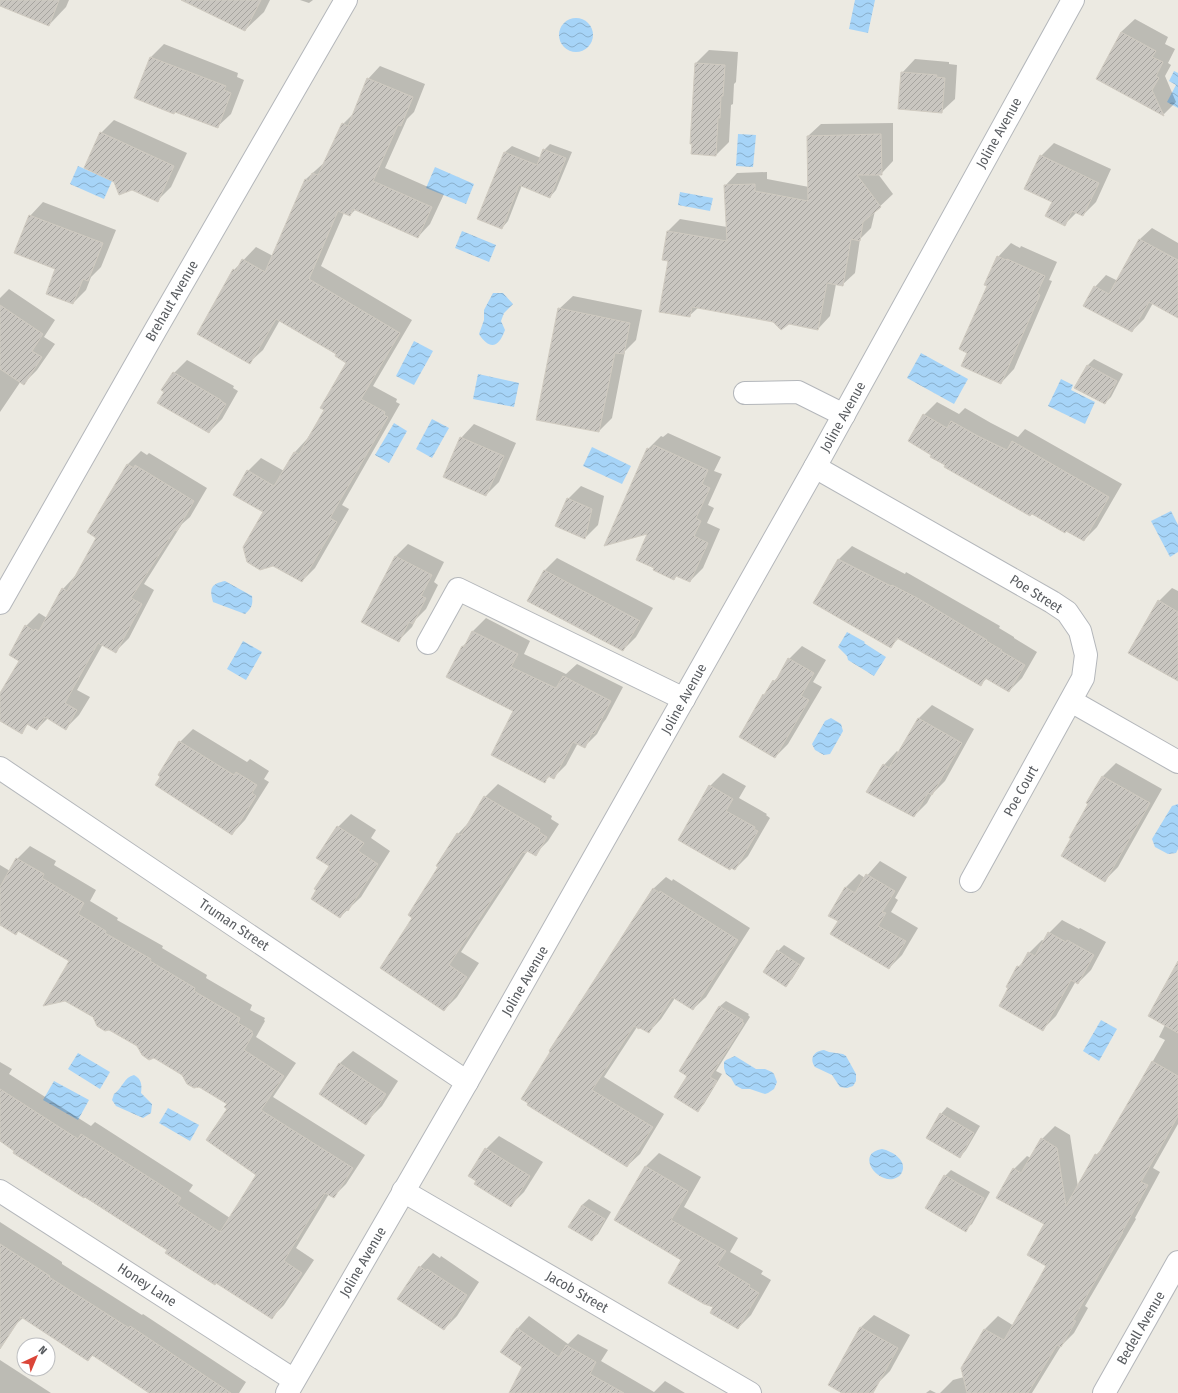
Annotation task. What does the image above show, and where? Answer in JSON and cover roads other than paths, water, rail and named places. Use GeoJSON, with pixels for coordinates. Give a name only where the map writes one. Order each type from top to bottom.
{"type":"FeatureCollection","features":[{"type":"Feature","properties":{"kind":"street","name":"Brehaut Avenue"},"geometry":{"type":"LineString","coordinates":[[0,603],[346,0]]}},
{"type":"Feature","properties":{"kind":"street","name":"Joline Avenue"},"geometry":{"type":"LineString","coordinates":[[290,1387],[467,1082],[816,467],[1073,0]]}},
{"type":"Feature","properties":{"kind":"street"},"geometry":{"type":"LineString","coordinates":[[745,393],[798,392],[844,415]]}},
{"type":"Feature","properties":{"kind":"street","name":"Poe Street"},"geometry":{"type":"LineString","coordinates":[[816,467],[1067,612],[1080,632],[1086,655],[1083,678],[1071,701]]}},
{"type":"Feature","properties":{"kind":"street"},"geometry":{"type":"LineString","coordinates":[[428,643],[458,588],[684,699]]}},
{"type":"Feature","properties":{"kind":"street"},"geometry":{"type":"LineString","coordinates":[[1071,701],[1178,762]]}},
{"type":"Feature","properties":{"kind":"street","name":"Poe Court"},"geometry":{"type":"LineString","coordinates":[[970,881],[1071,701]]}},
{"type":"Feature","properties":{"kind":"street","name":"Truman Street"},"geometry":{"type":"LineString","coordinates":[[0,768],[467,1082]]}},
{"type":"Feature","properties":{"kind":"street","name":"Honey Lane"},"geometry":{"type":"LineString","coordinates":[[0,1191],[290,1387]]}},
{"type":"Feature","properties":{"kind":"street","name":"Jacob Street"},"geometry":{"type":"LineString","coordinates":[[403,1191],[750,1393]]}},
{"type":"Feature","properties":{"kind":"street","name":"Bedell Avenue"},"geometry":{"type":"LineString","coordinates":[[1104,1393],[1178,1262]]}},
{"type":"Feature","properties":{"kind":"water"},"geometry":{"type":"Polygon","coordinates":[[[855,0],[875,0],[868,33],[849,29],[855,0]]]}},
{"type":"Feature","properties":{"kind":"water"},"geometry":{"type":"Polygon","coordinates":[[[576,18],[588,23],[593,35],[588,47],[576,52],[564,47],[559,35],[564,23],[576,18]]]}},
{"type":"Feature","properties":{"kind":"water"},"geometry":{"type":"Polygon","coordinates":[[[1174,71],[1178,73],[1178,108],[1167,102],[1176,85],[1169,81],[1174,71]]]}},
{"type":"Feature","properties":{"kind":"water"},"geometry":{"type":"Polygon","coordinates":[[[738,134],[756,135],[753,167],[736,166],[738,134]]]}},
{"type":"Feature","properties":{"kind":"water"},"geometry":{"type":"Polygon","coordinates":[[[78,166],[112,181],[104,199],[70,184],[78,166]]]}},
{"type":"Feature","properties":{"kind":"water"},"geometry":{"type":"Polygon","coordinates":[[[435,167],[474,184],[466,204],[426,188],[435,167]]]}},
{"type":"Feature","properties":{"kind":"water"},"geometry":{"type":"Polygon","coordinates":[[[680,192],[713,198],[710,211],[678,205],[680,192]]]}},
{"type":"Feature","properties":{"kind":"water"},"geometry":{"type":"Polygon","coordinates":[[[462,231],[496,245],[489,262],[455,248],[462,231]]]}},
{"type":"Feature","properties":{"kind":"water"},"geometry":{"type":"Polygon","coordinates":[[[493,293],[503,293],[513,304],[504,313],[501,321],[505,330],[503,336],[497,343],[490,345],[479,334],[484,320],[484,310],[493,293]]]}},
{"type":"Feature","properties":{"kind":"water"},"geometry":{"type":"Polygon","coordinates":[[[414,341],[433,351],[414,385],[396,376],[414,341]]]}},
{"type":"Feature","properties":{"kind":"water"},"geometry":{"type":"Polygon","coordinates":[[[921,353],[968,379],[954,404],[907,378],[921,353]]]}},
{"type":"Feature","properties":{"kind":"water"},"geometry":{"type":"Polygon","coordinates":[[[478,374],[519,383],[514,407],[473,399],[478,374]]]}},
{"type":"Feature","properties":{"kind":"water"},"geometry":{"type":"Polygon","coordinates":[[[1061,379],[1073,385],[1071,390],[1095,402],[1085,424],[1048,406],[1061,379]]]}},
{"type":"Feature","properties":{"kind":"water"},"geometry":{"type":"Polygon","coordinates":[[[432,419],[449,428],[432,458],[416,449],[432,419]]]}},
{"type":"Feature","properties":{"kind":"water"},"geometry":{"type":"Polygon","coordinates":[[[394,423],[407,431],[389,463],[375,455],[394,423]]]}},
{"type":"Feature","properties":{"kind":"water"},"geometry":{"type":"Polygon","coordinates":[[[592,447],[631,466],[622,484],[583,466],[592,447]]]}},
{"type":"Feature","properties":{"kind":"water"},"geometry":{"type":"Polygon","coordinates":[[[1171,511],[1178,525],[1178,552],[1170,557],[1151,521],[1171,511]]]}},
{"type":"Feature","properties":{"kind":"water"},"geometry":{"type":"Polygon","coordinates":[[[225,581],[252,596],[252,606],[245,614],[213,602],[211,593],[212,587],[225,581]]]}},
{"type":"Feature","properties":{"kind":"water"},"geometry":{"type":"Polygon","coordinates":[[[847,632],[865,642],[864,643],[886,657],[874,676],[848,660],[847,656],[838,647],[847,632]]]}},
{"type":"Feature","properties":{"kind":"water"},"geometry":{"type":"Polygon","coordinates":[[[243,641],[262,652],[246,680],[227,669],[243,641]]]}},
{"type":"Feature","properties":{"kind":"water"},"geometry":{"type":"Polygon","coordinates":[[[831,718],[841,724],[843,731],[830,754],[824,755],[815,750],[812,744],[825,721],[831,718]]]}},
{"type":"Feature","properties":{"kind":"water"},"geometry":{"type":"Polygon","coordinates":[[[1178,804],[1178,849],[1176,853],[1168,854],[1155,847],[1152,839],[1172,806],[1178,804]]]}},
{"type":"Feature","properties":{"kind":"water"},"geometry":{"type":"Polygon","coordinates":[[[1101,1020],[1117,1029],[1099,1061],[1083,1051],[1101,1020]]]}},
{"type":"Feature","properties":{"kind":"water"},"geometry":{"type":"Polygon","coordinates":[[[824,1050],[846,1056],[856,1074],[856,1081],[853,1086],[847,1088],[840,1087],[832,1075],[815,1067],[812,1061],[815,1053],[824,1050]]]}},
{"type":"Feature","properties":{"kind":"water"},"geometry":{"type":"Polygon","coordinates":[[[78,1053],[110,1072],[100,1089],[68,1069],[78,1053]]]}},
{"type":"Feature","properties":{"kind":"water"},"geometry":{"type":"Polygon","coordinates":[[[735,1056],[756,1069],[765,1069],[772,1072],[777,1082],[774,1089],[765,1094],[750,1089],[742,1089],[735,1085],[731,1078],[726,1074],[724,1062],[735,1056]]]}},
{"type":"Feature","properties":{"kind":"water"},"geometry":{"type":"Polygon","coordinates":[[[134,1075],[140,1081],[141,1093],[152,1104],[151,1113],[143,1118],[116,1106],[112,1100],[114,1094],[125,1081],[134,1075]]]}},
{"type":"Feature","properties":{"kind":"water"},"geometry":{"type":"Polygon","coordinates":[[[54,1081],[89,1100],[78,1120],[43,1100],[54,1081]]]}},
{"type":"Feature","properties":{"kind":"water"},"geometry":{"type":"Polygon","coordinates":[[[168,1108],[199,1125],[190,1141],[159,1123],[168,1108]]]}},
{"type":"Feature","properties":{"kind":"water"},"geometry":{"type":"Polygon","coordinates":[[[882,1149],[895,1154],[903,1165],[901,1174],[893,1179],[886,1179],[880,1176],[871,1167],[869,1161],[870,1156],[874,1152],[882,1149]]]}}]}
